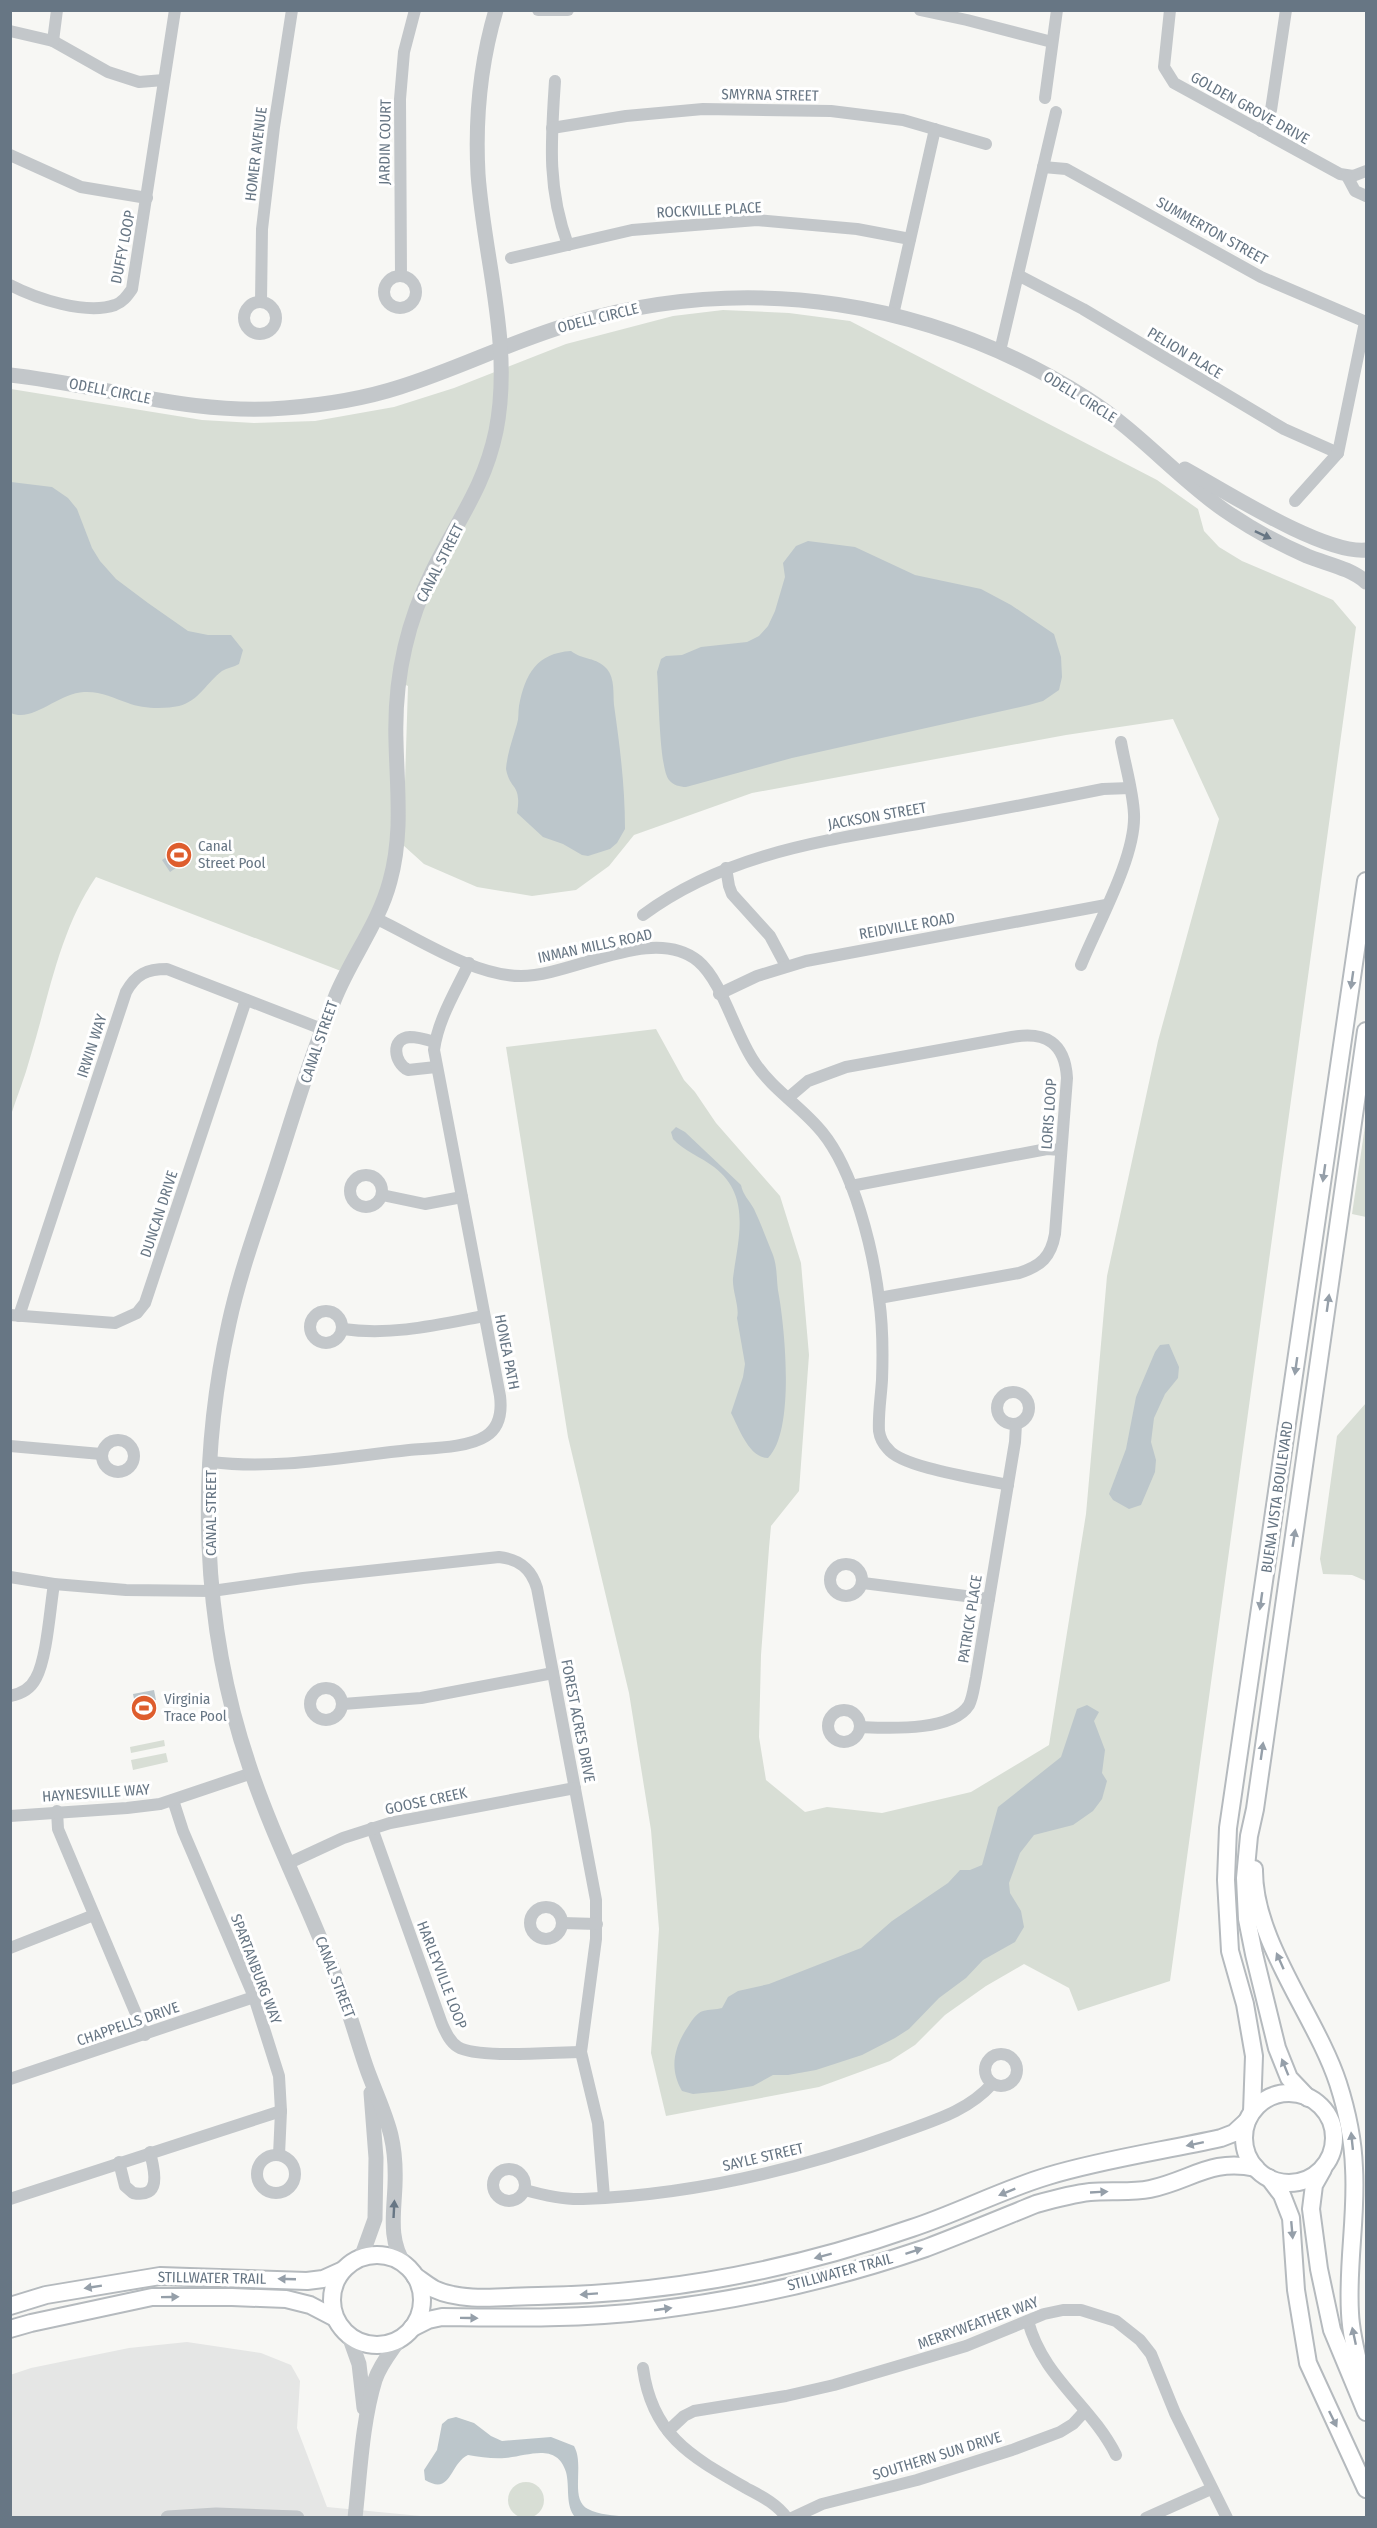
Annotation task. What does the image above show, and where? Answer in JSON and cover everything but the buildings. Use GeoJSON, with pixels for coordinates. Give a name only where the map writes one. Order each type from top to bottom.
{"type":"FeatureCollection","features":[{"type":"Feature","properties":{"kind":"main road","name":"BUENA VISTA BOULEVARD"},"geometry":{"type":"LineString","coordinates":[[1366,881],[1228,1828],[1226,1880],[1230,1951],[1245,2004],[1254,2056],[1250,2117],[1245,2144],[1248,2156],[1282,2195],[1291,2218],[1296,2290],[1308,2363],[1366,2489]]}},
{"type":"Feature","properties":{"kind":"main road","name":"BUENA VISTA BOULEVARD"},"geometry":{"type":"LineString","coordinates":[[1366,1031],[1255,1809],[1249,1836],[1245,1878],[1248,1919],[1254,1954],[1277,2048],[1289,2078],[1308,2098],[1324,2109],[1331,2121],[1334,2135],[1333,2148],[1314,2186],[1311,2209],[1332,2330],[1366,2412]]}},
{"type":"Feature","properties":{"kind":"main road"},"geometry":{"type":"LineString","coordinates":[[1255,1809],[1254,1874],[1264,1924],[1289,1982],[1322,2045],[1337,2082],[1350,2127],[1354,2169],[1350,2315],[1366,2393]]}},
{"type":"Feature","properties":{"kind":"main road"},"geometry":{"type":"LineString","coordinates":[[1250,2117],[1262,2102],[1274,2095],[1287,2093],[1308,2098]]}},
{"type":"Feature","properties":{"kind":"main road","name":"STILLWATER TRAIL"},"geometry":{"type":"LineString","coordinates":[[410,2270],[433,2288],[449,2294],[472,2296],[591,2294],[733,2276],[799,2262],[875,2241],[1063,2172],[1221,2138],[1234,2133],[1250,2117]]}},
{"type":"Feature","properties":{"kind":"main road"},"geometry":{"type":"LineString","coordinates":[[1263,2173],[1282,2182],[1295,2182],[1319,2171],[1327,2161]]}},
{"type":"Feature","properties":{"kind":"main road","name":"STILLWATER TRAIL"},"geometry":{"type":"LineString","coordinates":[[412,2328],[428,2320],[442,2317],[535,2318],[656,2310],[767,2291],[828,2278],[916,2251],[1054,2199],[1089,2192],[1148,2189],[1222,2165],[1236,2164],[1263,2173]]}},
{"type":"Feature","properties":{"kind":"main road"},"geometry":{"type":"LineString","coordinates":[[384,2256],[410,2270],[421,2288],[422,2302],[420,2315],[412,2328],[399,2340],[386,2344],[361,2343],[350,2336],[335,2318],[332,2306],[332,2293],[336,2280],[343,2270],[361,2258],[384,2256]]}},
{"type":"Feature","properties":{"kind":"main road","name":"STILLWATER TRAIL"},"geometry":{"type":"LineString","coordinates":[[10,2306],[46,2295],[160,2276],[307,2281],[323,2280],[343,2270]]}},
{"type":"Feature","properties":{"kind":"main road","name":"STILLWATER TRAIL"},"geometry":{"type":"LineString","coordinates":[[10,2329],[152,2297],[232,2296],[286,2299],[310,2305],[335,2318]]}},
{"type":"Feature","properties":{"kind":"street"},"geometry":{"type":"LineString","coordinates":[[53,41],[57,10]]}},
{"type":"Feature","properties":{"kind":"street","name":"DUFFY LOOP"},"geometry":{"type":"LineString","coordinates":[[10,285],[44,299],[98,308],[116,305],[124,300],[132,289],[175,10]]}},
{"type":"Feature","properties":{"kind":"street","name":"HOMER AVENUE"},"geometry":{"type":"LineString","coordinates":[[261,302],[262,229],[274,127],[292,10]]}},
{"type":"Feature","properties":{"kind":"street","name":"JARDIN COURT"},"geometry":{"type":"LineString","coordinates":[[401,276],[400,99],[404,51],[415,10]]}},
{"type":"Feature","properties":{"kind":"street","name":"CANAL STREET"},"geometry":{"type":"LineString","coordinates":[[410,2270],[397,2253],[394,2236],[395,2145],[389,2121],[368,2072],[335,1974],[252,1773],[233,1711],[222,1661],[212,1591],[208,1531],[211,1462],[221,1366],[238,1285],[322,1029],[342,980],[389,886],[399,832],[397,705],[405,648],[421,596],[433,568],[472,502],[485,473],[499,413],[501,348],[478,175],[477,110],[481,74],[496,10]]}},
{"type":"Feature","properties":{"kind":"street"},"geometry":{"type":"LineString","coordinates":[[538,10],[568,10]]}},
{"type":"Feature","properties":{"kind":"street"},"geometry":{"type":"LineString","coordinates":[[921,10],[1052,42]]}},
{"type":"Feature","properties":{"kind":"street"},"geometry":{"type":"LineString","coordinates":[[1045,98],[1057,10]]}},
{"type":"Feature","properties":{"kind":"street","name":"GOLDEN GROVE DRIVE"},"geometry":{"type":"LineString","coordinates":[[1170,10],[1164,67],[1174,82],[1347,176],[1355,191],[1366,196]]}},
{"type":"Feature","properties":{"kind":"street"},"geometry":{"type":"LineString","coordinates":[[1261,131],[1271,111],[1286,10]]}},
{"type":"Feature","properties":{"kind":"street"},"geometry":{"type":"LineString","coordinates":[[10,31],[53,41],[108,72],[139,82],[164,80]]}},
{"type":"Feature","properties":{"kind":"street"},"geometry":{"type":"LineString","coordinates":[[555,81],[552,185],[559,221],[568,245]]}},
{"type":"Feature","properties":{"kind":"street","name":"SMYRNA STREET"},"geometry":{"type":"LineString","coordinates":[[552,128],[626,116],[703,109],[831,111],[903,120],[986,144]]}},
{"type":"Feature","properties":{"kind":"street"},"geometry":{"type":"LineString","coordinates":[[1000,351],[1056,112]]}},
{"type":"Feature","properties":{"kind":"street"},"geometry":{"type":"LineString","coordinates":[[893,315],[935,129]]}},
{"type":"Feature","properties":{"kind":"street"},"geometry":{"type":"LineString","coordinates":[[10,155],[81,187],[147,198]]}},
{"type":"Feature","properties":{"kind":"street","name":"SUMMERTON STREET"},"geometry":{"type":"LineString","coordinates":[[1043,167],[1066,169],[1262,277],[1366,322]]}},
{"type":"Feature","properties":{"kind":"street"},"geometry":{"type":"LineString","coordinates":[[1347,176],[1366,171]]}},
{"type":"Feature","properties":{"kind":"street","name":"ROCKVILLE PLACE"},"geometry":{"type":"LineString","coordinates":[[511,258],[632,230],[757,220],[857,229],[910,239]]}},
{"type":"Feature","properties":{"kind":"street","name":"PELION PLACE"},"geometry":{"type":"LineString","coordinates":[[1018,275],[1083,309],[1284,429],[1338,453]]}},
{"type":"Feature","properties":{"kind":"street","name":"ODELL CIRCLE"},"geometry":{"type":"LineString","coordinates":[[10,375],[74,383],[153,400],[196,406],[236,410],[282,409],[356,398],[401,387],[501,348],[599,316],[645,306],[739,297],[789,299],[872,309],[918,321],[1000,351],[1090,400],[1162,456],[1214,503],[1253,530],[1310,557],[1358,575],[1366,582]]}},
{"type":"Feature","properties":{"kind":"street"},"geometry":{"type":"LineString","coordinates":[[1295,501],[1338,453],[1366,322]]}},
{"type":"Feature","properties":{"kind":"street","name":"ODELL CIRCLE"},"geometry":{"type":"LineString","coordinates":[[1162,456],[1288,525],[1345,548],[1366,550]]}},
{"type":"Feature","properties":{"kind":"street"},"geometry":{"type":"LineString","coordinates":[[1081,965],[1124,865],[1133,831],[1134,814],[1121,742]]}},
{"type":"Feature","properties":{"kind":"street","name":"JACKSON STREET"},"geometry":{"type":"LineString","coordinates":[[643,915],[687,885],[754,858],[812,843],[1103,789],[1130,788]]}},
{"type":"Feature","properties":{"kind":"street"},"geometry":{"type":"LineString","coordinates":[[726,868],[732,894],[770,936],[786,966]]}},
{"type":"Feature","properties":{"kind":"street","name":"REIDVILLE ROAD"},"geometry":{"type":"LineString","coordinates":[[719,994],[757,976],[786,966],[837,954],[1106,905]]}},
{"type":"Feature","properties":{"kind":"street","name":"INMAN MILLS ROAD"},"geometry":{"type":"LineString","coordinates":[[375,918],[469,963],[497,972],[526,975],[551,972],[640,949],[657,947],[672,949],[698,962],[707,972],[755,1063],[824,1134],[851,1186],[868,1240],[879,1298],[882,1350],[879,1428],[883,1443],[889,1452],[908,1462],[1008,1485]]}},
{"type":"Feature","properties":{"kind":"street","name":"HONEA PATH"},"geometry":{"type":"LineString","coordinates":[[211,1462],[270,1465],[478,1440],[495,1427],[501,1408],[436,1067],[435,1042],[442,1021],[469,963]]}},
{"type":"Feature","properties":{"kind":"street","name":"IRWIN WAY"},"geometry":{"type":"LineString","coordinates":[[15,1316],[126,992],[132,981],[141,973],[154,969],[167,969],[322,1029]]}},
{"type":"Feature","properties":{"kind":"street","name":"DUNCAN DRIVE"},"geometry":{"type":"LineString","coordinates":[[15,1316],[115,1323],[137,1313],[145,1303],[246,1000]]}},
{"type":"Feature","properties":{"kind":"street","name":"LORIS LOOP"},"geometry":{"type":"LineString","coordinates":[[788,1098],[808,1081],[846,1067],[1020,1035],[1039,1036],[1057,1047],[1066,1064],[1055,1234],[1049,1254],[1042,1263],[1019,1273],[879,1298]]}},
{"type":"Feature","properties":{"kind":"street"},"geometry":{"type":"LineString","coordinates":[[435,1042],[410,1037],[399,1043],[395,1056],[398,1062],[408,1070],[436,1067]]}},
{"type":"Feature","properties":{"kind":"street"},"geometry":{"type":"LineString","coordinates":[[851,1186],[1047,1149],[1061,1150]]}},
{"type":"Feature","properties":{"kind":"street"},"geometry":{"type":"LineString","coordinates":[[382,1195],[425,1204],[462,1197]]}},
{"type":"Feature","properties":{"kind":"street"},"geometry":{"type":"LineString","coordinates":[[343,1329],[398,1331],[484,1316]]}},
{"type":"Feature","properties":{"kind":"street","name":"PATRICK PLACE"},"geometry":{"type":"LineString","coordinates":[[860,1727],[938,1724],[951,1721],[969,1705],[973,1694],[989,1599],[1016,1424]]}},
{"type":"Feature","properties":{"kind":"street"},"geometry":{"type":"LineString","coordinates":[[10,1446],[101,1454]]}},
{"type":"Feature","properties":{"kind":"street","name":"FOREST ACRES DRIVE"},"geometry":{"type":"LineString","coordinates":[[10,1577],[54,1584],[155,1592],[212,1591],[303,1578],[499,1557],[520,1562],[534,1578],[592,1872],[597,1924],[581,2052],[598,2123],[604,2197]]}},
{"type":"Feature","properties":{"kind":"street"},"geometry":{"type":"LineString","coordinates":[[862,1583],[989,1599]]}},
{"type":"Feature","properties":{"kind":"street"},"geometry":{"type":"LineString","coordinates":[[10,1696],[21,1694],[36,1678],[45,1643],[54,1584]]}},
{"type":"Feature","properties":{"kind":"street"},"geometry":{"type":"LineString","coordinates":[[343,1704],[421,1698],[553,1673]]}},
{"type":"Feature","properties":{"kind":"street","name":"HAYNESVILLE WAY"},"geometry":{"type":"LineString","coordinates":[[10,1815],[127,1808],[173,1800],[252,1773]]}},
{"type":"Feature","properties":{"kind":"street","name":"GOOSE CREEK"},"geometry":{"type":"LineString","coordinates":[[289,1863],[343,1838],[372,1828],[416,1817],[575,1788]]}},
{"type":"Feature","properties":{"kind":"street","name":"SPARTANBURG WAY"},"geometry":{"type":"LineString","coordinates":[[173,1800],[183,1831],[254,1996],[279,2076],[281,2111],[279,2155]]}},
{"type":"Feature","properties":{"kind":"street"},"geometry":{"type":"LineString","coordinates":[[57,1811],[58,1829],[145,2034]]}},
{"type":"Feature","properties":{"kind":"street","name":"HARLEYVILLE LOOP"},"geometry":{"type":"LineString","coordinates":[[372,1828],[442,2024],[453,2042],[459,2048],[482,2053],[581,2052]]}},
{"type":"Feature","properties":{"kind":"street"},"geometry":{"type":"LineString","coordinates":[[10,1948],[94,1915]]}},
{"type":"Feature","properties":{"kind":"street"},"geometry":{"type":"LineString","coordinates":[[562,1923],[597,1924]]}},
{"type":"Feature","properties":{"kind":"street","name":"CHAPPELLS DRIVE"},"geometry":{"type":"LineString","coordinates":[[10,2079],[254,1996]]}},
{"type":"Feature","properties":{"kind":"street","name":"CANAL STREET"},"geometry":{"type":"LineString","coordinates":[[361,2258],[375,2219],[376,2158],[368,2072]]}},
{"type":"Feature","properties":{"kind":"street","name":"SAYLE STREET"},"geometry":{"type":"LineString","coordinates":[[525,2190],[562,2198],[604,2197],[665,2191],[721,2182],[828,2157],[953,2112],[980,2098],[992,2084]]}},
{"type":"Feature","properties":{"kind":"street"},"geometry":{"type":"LineString","coordinates":[[10,2199],[281,2111]]}},
{"type":"Feature","properties":{"kind":"street"},"geometry":{"type":"LineString","coordinates":[[119,2162],[125,2186],[133,2193],[147,2193],[153,2187],[155,2179],[150,2152]]}},
{"type":"Feature","properties":{"kind":"street"},"geometry":{"type":"LineString","coordinates":[[376,2158],[395,2158]]}},
{"type":"Feature","properties":{"kind":"street","name":"MERRYWEATHER WAY"},"geometry":{"type":"LineString","coordinates":[[668,2431],[684,2416],[694,2411],[786,2396],[876,2374],[966,2346],[1028,2321],[1063,2310],[1081,2310],[1116,2321],[1140,2340],[1158,2368],[1175,2413],[1227,2517]]}},
{"type":"Feature","properties":{"kind":"street"},"geometry":{"type":"LineString","coordinates":[[1028,2321],[1039,2354],[1107,2438],[1116,2455]]}},
{"type":"Feature","properties":{"kind":"street"},"geometry":{"type":"LineString","coordinates":[[350,2336],[359,2364],[366,2429]]}},
{"type":"Feature","properties":{"kind":"street"},"geometry":{"type":"LineString","coordinates":[[355,2517],[366,2429],[375,2380],[399,2340]]}},
{"type":"Feature","properties":{"kind":"street"},"geometry":{"type":"LineString","coordinates":[[643,2368],[650,2399],[668,2431],[684,2450],[700,2462],[766,2499],[787,2517]]}},
{"type":"Feature","properties":{"kind":"street","name":"SOUTHERN SUN DRIVE"},"geometry":{"type":"LineString","coordinates":[[792,2517],[822,2504],[917,2480],[1012,2450],[1060,2432],[1073,2424],[1085,2411]]}},
{"type":"Feature","properties":{"kind":"street"},"geometry":{"type":"LineString","coordinates":[[1146,2517],[1212,2489]]}},
{"type":"Feature","properties":{"kind":"street"},"geometry":{"type":"LineString","coordinates":[[168,2517],[216,2515],[297,2517]]}},
{"type":"Feature","properties":{"kind":"shaded area"},"geometry":{"type":"Polygon","coordinates":[[[723,310],[789,313],[850,321],[1157,480],[1198,509],[1204,531],[1219,547],[1242,561],[1333,600],[1356,627],[1170,1981],[1078,2011],[1069,1988],[1024,1964],[986,1986],[945,2015],[915,2045],[890,2061],[819,2087],[666,2116],[651,2053],[659,1929],[651,1830],[629,1693],[568,1437],[506,1047],[656,1029],[684,1080],[716,1123],[780,1196],[801,1263],[809,1355],[799,1491],[771,1526],[761,1655],[759,1737],[766,1780],[805,1812],[827,1807],[882,1813],[971,1792],[1049,1745],[1086,1514],[1107,1276],[1158,1041],[1219,819],[1173,719],[1066,735],[752,793],[634,835],[609,866],[576,890],[532,896],[477,887],[424,864],[403,845],[408,686],[395,680],[390,858],[378,901],[341,971],[96,877],[83,898],[64,942],[11,1115],[11,389],[202,420],[254,423],[315,421],[394,407],[454,388],[566,344],[673,316],[723,310]]]}},
{"type":"Feature","properties":{"kind":"shaded area"},"geometry":{"type":"Polygon","coordinates":[[[11,482],[52,487],[68,498],[77,509],[92,548],[116,579],[188,631],[208,635],[231,635],[243,650],[239,664],[222,671],[197,696],[179,706],[160,708],[140,706],[101,694],[84,692],[65,697],[28,714],[11,713],[11,482]]]}},
{"type":"Feature","properties":{"kind":"shaded area"},"geometry":{"type":"Polygon","coordinates":[[[808,541],[855,547],[915,575],[981,589],[1011,605],[1054,634],[1061,657],[1062,677],[1059,690],[1043,701],[1029,705],[792,758],[686,787],[672,783],[666,773],[661,746],[657,672],[661,659],[666,656],[682,655],[701,647],[747,642],[759,636],[768,626],[775,611],[785,577],[783,563],[796,546],[808,541]]]}},
{"type":"Feature","properties":{"kind":"shaded area"},"geometry":{"type":"Polygon","coordinates":[[[571,651],[603,665],[610,673],[623,782],[625,829],[617,843],[610,849],[588,856],[543,837],[517,813],[517,792],[506,769],[518,722],[519,706],[529,675],[534,667],[549,656],[571,651]]]}},
{"type":"Feature","properties":{"kind":"shaded area","name":"Canal Street Pool"},"geometry":{"type":"Polygon","coordinates":[[[179,841],[190,858],[170,872],[162,860],[174,852],[171,847],[179,841]]]}},
{"type":"Feature","properties":{"kind":"shaded area"},"geometry":{"type":"Polygon","coordinates":[[[1366,1119],[1366,1217],[1352,1214],[1366,1119]]]}},
{"type":"Feature","properties":{"kind":"shaded area"},"geometry":{"type":"Polygon","coordinates":[[[676,1127],[685,1132],[741,1185],[757,1215],[775,1260],[784,1332],[786,1380],[782,1427],[776,1445],[768,1458],[761,1457],[750,1448],[731,1413],[745,1364],[733,1283],[740,1219],[738,1205],[734,1191],[726,1178],[673,1139],[671,1132],[676,1127]]]}},
{"type":"Feature","properties":{"kind":"shaded area"},"geometry":{"type":"Polygon","coordinates":[[[1169,1344],[1179,1367],[1178,1378],[1165,1394],[1154,1418],[1151,1442],[1156,1460],[1155,1472],[1141,1505],[1129,1509],[1113,1500],[1109,1494],[1126,1449],[1136,1397],[1155,1352],[1160,1345],[1169,1344]]]}},
{"type":"Feature","properties":{"kind":"shaded area"},"geometry":{"type":"Polygon","coordinates":[[[1366,1403],[1366,1581],[1352,1575],[1323,1574],[1320,1559],[1337,1436],[1366,1403]]]}},
{"type":"Feature","properties":{"kind":"shaded area","name":"Virginia Trace Pool"},"geometry":{"type":"Polygon","coordinates":[[[154,1690],[156,1700],[150,1702],[153,1715],[138,1718],[133,1694],[154,1690]]]}},
{"type":"Feature","properties":{"kind":"shaded area"},"geometry":{"type":"Polygon","coordinates":[[[1087,1705],[1099,1712],[1094,1721],[1105,1750],[1102,1773],[1107,1781],[1102,1799],[1093,1811],[1073,1825],[1034,1835],[1020,1853],[1009,1883],[1010,1893],[1021,1911],[1024,1927],[1015,1942],[983,1960],[966,1978],[939,1998],[909,2029],[862,2055],[816,2070],[773,2075],[753,2086],[693,2094],[682,2091],[675,2075],[676,2051],[690,2023],[700,2012],[722,2008],[728,1997],[738,1991],[769,1984],[861,1948],[892,1921],[948,1883],[960,1870],[970,1870],[982,1865],[998,1807],[1061,1757],[1077,1709],[1087,1705]]]}},
{"type":"Feature","properties":{"kind":"shaded area"},"geometry":{"type":"Polygon","coordinates":[[[164,1740],[165,1746],[131,1753],[130,1747],[164,1740]]]}},
{"type":"Feature","properties":{"kind":"shaded area"},"geometry":{"type":"Polygon","coordinates":[[[166,1753],[168,1762],[133,1770],[131,1760],[166,1753]]]}},
{"type":"Feature","properties":{"kind":"shaded area"},"geometry":{"type":"Polygon","coordinates":[[[187,2342],[261,2353],[291,2365],[300,2381],[297,2428],[327,2507],[431,2517],[11,2517],[10,2375],[31,2368],[129,2348],[187,2342]]]}},
{"type":"Feature","properties":{"kind":"shaded area"},"geometry":{"type":"Polygon","coordinates":[[[456,2417],[474,2423],[502,2441],[551,2437],[574,2446],[578,2462],[579,2498],[582,2504],[597,2512],[626,2517],[575,2517],[570,2507],[566,2472],[562,2463],[549,2454],[500,2458],[468,2455],[457,2465],[450,2477],[440,2484],[425,2480],[424,2470],[437,2450],[442,2424],[456,2417]]]}},
{"type":"Feature","properties":{"kind":"shaded area"},"geometry":{"type":"Polygon","coordinates":[[[526,2482],[538,2488],[544,2500],[538,2512],[526,2518],[514,2512],[508,2500],[514,2488],[526,2482]]]}},
{"type":"Feature","properties":{"kind":"place","name":"Canal Street Pool"},"geometry":{"type":"Point","coordinates":[179,855]}},
{"type":"Feature","properties":{"kind":"place","name":"Virginia Trace Pool"},"geometry":{"type":"Point","coordinates":[144,1708]}}]}
